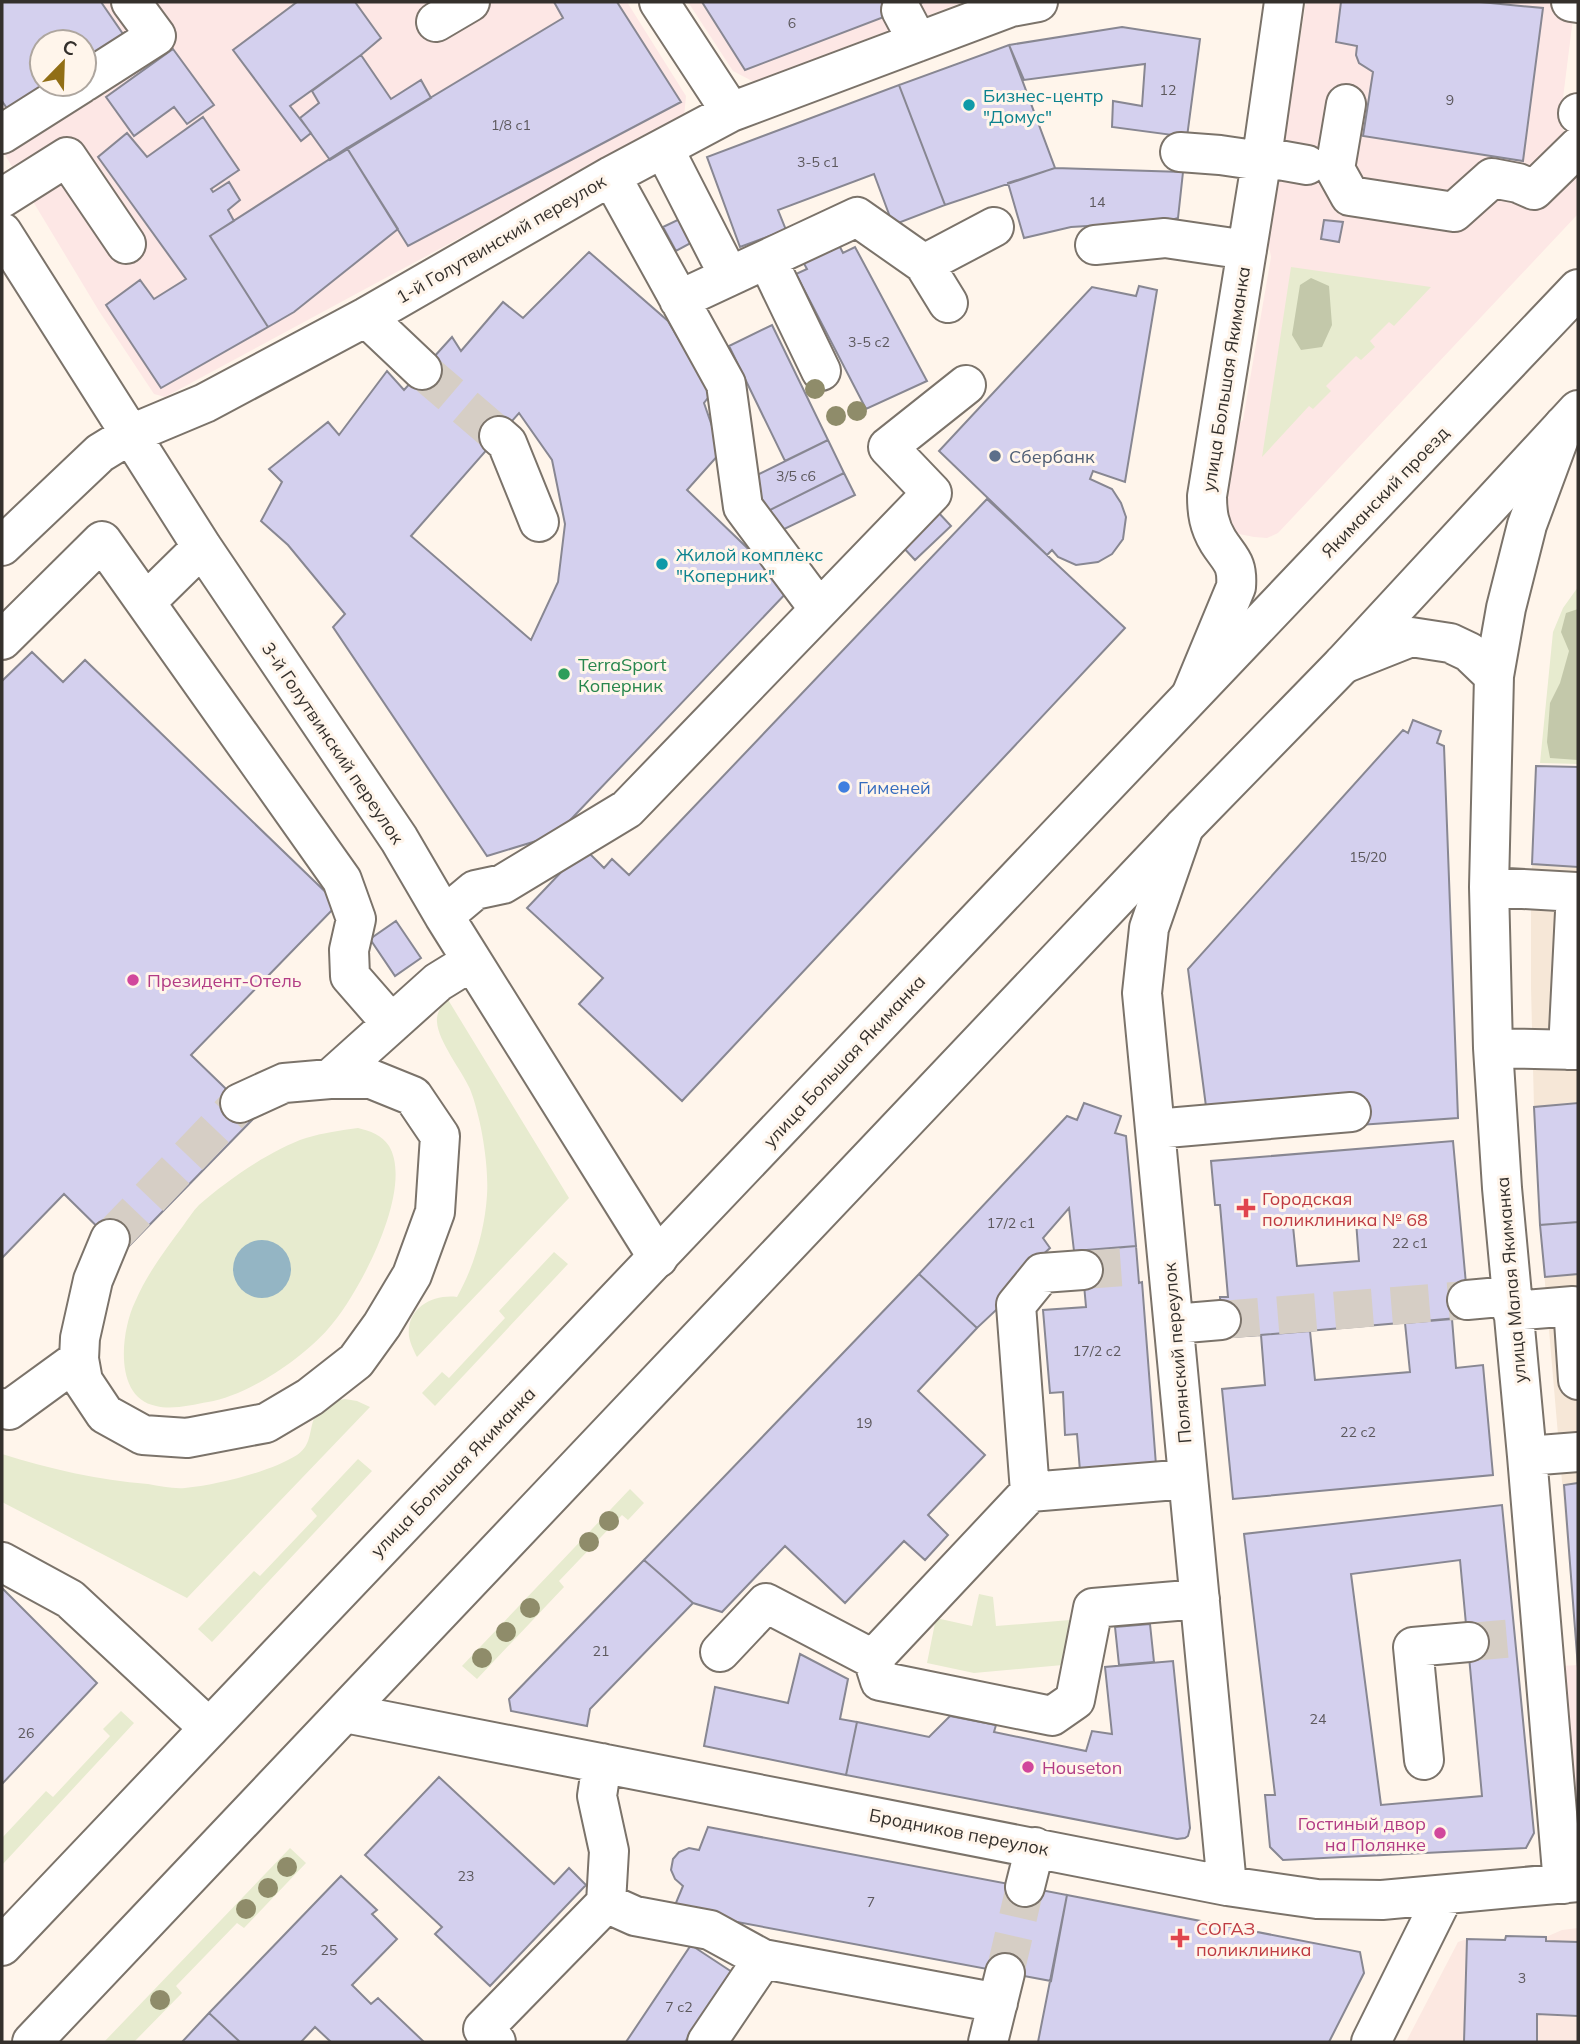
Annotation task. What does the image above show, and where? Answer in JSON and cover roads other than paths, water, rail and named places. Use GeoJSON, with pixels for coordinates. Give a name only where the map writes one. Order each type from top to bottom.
{"type":"FeatureCollection","features":[{"type":"Feature","properties":{"kind":"street"},"geometry":{"type":"LineString","coordinates":[[98,73],[156,36],[131,2]]}},
{"type":"Feature","properties":{"kind":"street"},"geometry":{"type":"LineString","coordinates":[[436,22],[470,2]]}},
{"type":"Feature","properties":{"kind":"street"},"geometry":{"type":"LineString","coordinates":[[659,2],[731,112]]}},
{"type":"Feature","properties":{"kind":"street","name":"1-й Голутвинский переулок"},"geometry":{"type":"LineString","coordinates":[[2,547],[100,453],[131,434],[205,402],[366,317],[611,176],[731,112],[909,26],[1038,2]]}},
{"type":"Feature","properties":{"kind":"street","name":"улица Большая Якиманка"},"geometry":{"type":"LineString","coordinates":[[2,1946],[1191,695],[1236,587],[1237,575],[1232,559],[1218,541],[1206,513],[1207,496],[1262,159],[1280,2]]}},
{"type":"Feature","properties":{"kind":"street"},"geometry":{"type":"LineString","coordinates":[[1571,2],[1578,3]]}},
{"type":"Feature","properties":{"kind":"street"},"geometry":{"type":"LineString","coordinates":[[2,135],[60,98]]}},
{"type":"Feature","properties":{"kind":"street"},"geometry":{"type":"LineString","coordinates":[[1346,104],[1335,169],[1350,196],[1454,212],[1492,178],[1518,183],[1534,190],[1578,147]]}},
{"type":"Feature","properties":{"kind":"street"},"geometry":{"type":"LineString","coordinates":[[664,149],[729,276]]}},
{"type":"Feature","properties":{"kind":"street"},"geometry":{"type":"LineString","coordinates":[[1180,152],[1307,164]]}},
{"type":"Feature","properties":{"kind":"street"},"geometry":{"type":"LineString","coordinates":[[2,198],[67,157],[126,244]]}},
{"type":"Feature","properties":{"kind":"street"},"geometry":{"type":"LineString","coordinates":[[611,176],[684,298]]}},
{"type":"Feature","properties":{"kind":"street"},"geometry":{"type":"LineString","coordinates":[[644,207],[726,384],[743,507],[819,609]]}},
{"type":"Feature","properties":{"kind":"street"},"geometry":{"type":"LineString","coordinates":[[684,298],[857,217],[924,264],[948,303]]}},
{"type":"Feature","properties":{"kind":"street"},"geometry":{"type":"LineString","coordinates":[[924,264],[994,227]]}},
{"type":"Feature","properties":{"kind":"street","name":"3-й Голутвинский переулок"},"geometry":{"type":"LineString","coordinates":[[2,232],[202,547],[399,839],[444,916],[658,1258]]}},
{"type":"Feature","properties":{"kind":"street"},"geometry":{"type":"LineString","coordinates":[[1095,245],[1165,237],[1247,250]]}},
{"type":"Feature","properties":{"kind":"street"},"geometry":{"type":"LineString","coordinates":[[766,259],[821,371]]}},
{"type":"Feature","properties":{"kind":"street","name":"Якиманский проезд"},"geometry":{"type":"LineString","coordinates":[[1191,695],[1578,289]]}},
{"type":"Feature","properties":{"kind":"street"},"geometry":{"type":"LineString","coordinates":[[366,317],[422,370]]}},
{"type":"Feature","properties":{"kind":"street"},"geometry":{"type":"LineString","coordinates":[[444,916],[475,890],[503,884],[627,809],[932,493],[888,447],[966,385]]}},
{"type":"Feature","properties":{"kind":"street"},"geometry":{"type":"LineString","coordinates":[[32,2042],[1184,827],[1343,664],[1571,418]]}},
{"type":"Feature","properties":{"kind":"street","name":"улица Малая Якиманка"},"geometry":{"type":"LineString","coordinates":[[1571,418],[1527,525],[1506,608],[1494,676],[1489,887],[1493,1048],[1502,1188],[1527,1457],[1529,1637],[1565,1738],[1571,1883]]}},
{"type":"Feature","properties":{"kind":"street"},"geometry":{"type":"LineString","coordinates":[[499,436],[507,443],[540,522]]}},
{"type":"Feature","properties":{"kind":"street"},"geometry":{"type":"LineString","coordinates":[[2,640],[102,541],[342,880],[356,919],[349,950],[350,976],[391,1023]]}},
{"type":"Feature","properties":{"kind":"street"},"geometry":{"type":"LineString","coordinates":[[146,602],[202,547]]}},
{"type":"Feature","properties":{"kind":"street"},"geometry":{"type":"LineString","coordinates":[[1343,664],[1411,637],[1450,643],[1469,652],[1494,676]]}},
{"type":"Feature","properties":{"kind":"street","name":"Полянский переулок"},"geometry":{"type":"LineString","coordinates":[[1184,827],[1149,928],[1142,993],[1155,1129],[1153,1265],[1174,1324],[1227,1886]]}},
{"type":"Feature","properties":{"kind":"street"},"geometry":{"type":"LineString","coordinates":[[1489,887],[1576,892],[1573,1050],[1493,1048]]}},
{"type":"Feature","properties":{"kind":"street"},"geometry":{"type":"LineString","coordinates":[[330,1079],[438,982],[472,961]]}},
{"type":"Feature","properties":{"kind":"street"},"geometry":{"type":"LineString","coordinates":[[110,1239],[93,1280],[80,1338],[79,1359],[83,1381],[106,1414],[143,1435],[187,1438],[265,1423],[310,1397],[356,1361],[382,1325],[412,1275],[435,1212],[440,1136],[413,1096],[371,1079],[284,1083],[240,1103]]}},
{"type":"Feature","properties":{"kind":"street"},"geometry":{"type":"LineString","coordinates":[[1155,1129],[1352,1112]]}},
{"type":"Feature","properties":{"kind":"street"},"geometry":{"type":"LineString","coordinates":[[1030,1492],[1016,1305],[1042,1273],[1083,1270]]}},
{"type":"Feature","properties":{"kind":"street"},"geometry":{"type":"LineString","coordinates":[[1467,1300],[1573,1306],[1578,1380]]}},
{"type":"Feature","properties":{"kind":"street"},"geometry":{"type":"LineString","coordinates":[[1174,1324],[1221,1320]]}},
{"type":"Feature","properties":{"kind":"street"},"geometry":{"type":"LineString","coordinates":[[2,1408],[9,1410],[79,1359]]}},
{"type":"Feature","properties":{"kind":"street"},"geometry":{"type":"LineString","coordinates":[[1527,1457],[1578,1452]]}},
{"type":"Feature","properties":{"kind":"street"},"geometry":{"type":"LineString","coordinates":[[873,1659],[1030,1492],[1188,1479]]}},
{"type":"Feature","properties":{"kind":"street"},"geometry":{"type":"LineString","coordinates":[[2,1562],[70,1599],[209,1728]]}},
{"type":"Feature","properties":{"kind":"street"},"geometry":{"type":"LineString","coordinates":[[720,1652],[766,1603],[873,1659],[880,1681],[1052,1716],[1075,1700],[1093,1608],[1200,1599]]}},
{"type":"Feature","properties":{"kind":"street"},"geometry":{"type":"LineString","coordinates":[[1423,1760],[1413,1647],[1469,1642]]}},
{"type":"Feature","properties":{"kind":"street","name":"Бродников переулок"},"geometry":{"type":"LineString","coordinates":[[345,1713],[1227,1886],[1317,1899],[1382,1900],[1571,1883]]}},
{"type":"Feature","properties":{"kind":"street"},"geometry":{"type":"LineString","coordinates":[[483,2038],[606,1903],[609,1851],[597,1797],[602,1762]]}},
{"type":"Feature","properties":{"kind":"street"},"geometry":{"type":"LineString","coordinates":[[1025,1887],[1035,1847]]}},
{"type":"Feature","properties":{"kind":"street"},"geometry":{"type":"LineString","coordinates":[[1371,2042],[1444,1895]]}},
{"type":"Feature","properties":{"kind":"street"},"geometry":{"type":"LineString","coordinates":[[606,1903],[635,1916],[710,1930],[763,1959],[1002,1988],[988,2042]]}},
{"type":"Feature","properties":{"kind":"street"},"geometry":{"type":"LineString","coordinates":[[707,2042],[763,1959]]}},
{"type":"Feature","properties":{"kind":"water"},"geometry":{"type":"Polygon","coordinates":[[[262,1240],[283,1248],[291,1269],[283,1290],[262,1298],[241,1290],[233,1269],[241,1248],[262,1240]]]}},
{"type":"Feature","properties":{"kind":"tunnel"},"geometry":{"type":"LineString","coordinates":[[422,370],[499,436]]}},
{"type":"Feature","properties":{"kind":"tunnel"},"geometry":{"type":"LineString","coordinates":[[110,1239],[240,1103]]}},
{"type":"Feature","properties":{"kind":"tunnel"},"geometry":{"type":"LineString","coordinates":[[1083,1270],[1138,1266]]}},
{"type":"Feature","properties":{"kind":"tunnel"},"geometry":{"type":"LineString","coordinates":[[1221,1320],[1467,1300]]}},
{"type":"Feature","properties":{"kind":"tunnel"},"geometry":{"type":"LineString","coordinates":[[1469,1642],[1515,1638]]}},
{"type":"Feature","properties":{"kind":"tunnel"},"geometry":{"type":"LineString","coordinates":[[1005,1973],[1025,1887]]}},
{"type":"Feature","properties":{"kind":"place","name":"Бизнес-центр \"Домус\""},"geometry":{"type":"Point","coordinates":[969,105]}},
{"type":"Feature","properties":{"kind":"place","name":"Сбербанк"},"geometry":{"type":"Point","coordinates":[995,456]}},
{"type":"Feature","properties":{"kind":"place","name":"Жилой комплекс \"Коперник\""},"geometry":{"type":"Point","coordinates":[662,564]}},
{"type":"Feature","properties":{"kind":"place","name":"TerraSport Коперник"},"geometry":{"type":"Point","coordinates":[564,674]}},
{"type":"Feature","properties":{"kind":"place","name":"Гименей"},"geometry":{"type":"Point","coordinates":[844,787]}},
{"type":"Feature","properties":{"kind":"place","name":"Президент-Отель"},"geometry":{"type":"Point","coordinates":[133,980]}},
{"type":"Feature","properties":{"kind":"place","name":"Городская поликлиника № 68"},"geometry":{"type":"Point","coordinates":[1246,1208]}},
{"type":"Feature","properties":{"kind":"place","name":"Houseton"},"geometry":{"type":"Point","coordinates":[1028,1767]}},
{"type":"Feature","properties":{"kind":"place","name":"Гостиный двор на Полянке"},"geometry":{"type":"Point","coordinates":[1440,1833]}},
{"type":"Feature","properties":{"kind":"place","name":"СОГАЗ поликлиника"},"geometry":{"type":"Point","coordinates":[1180,1938]}}]}
